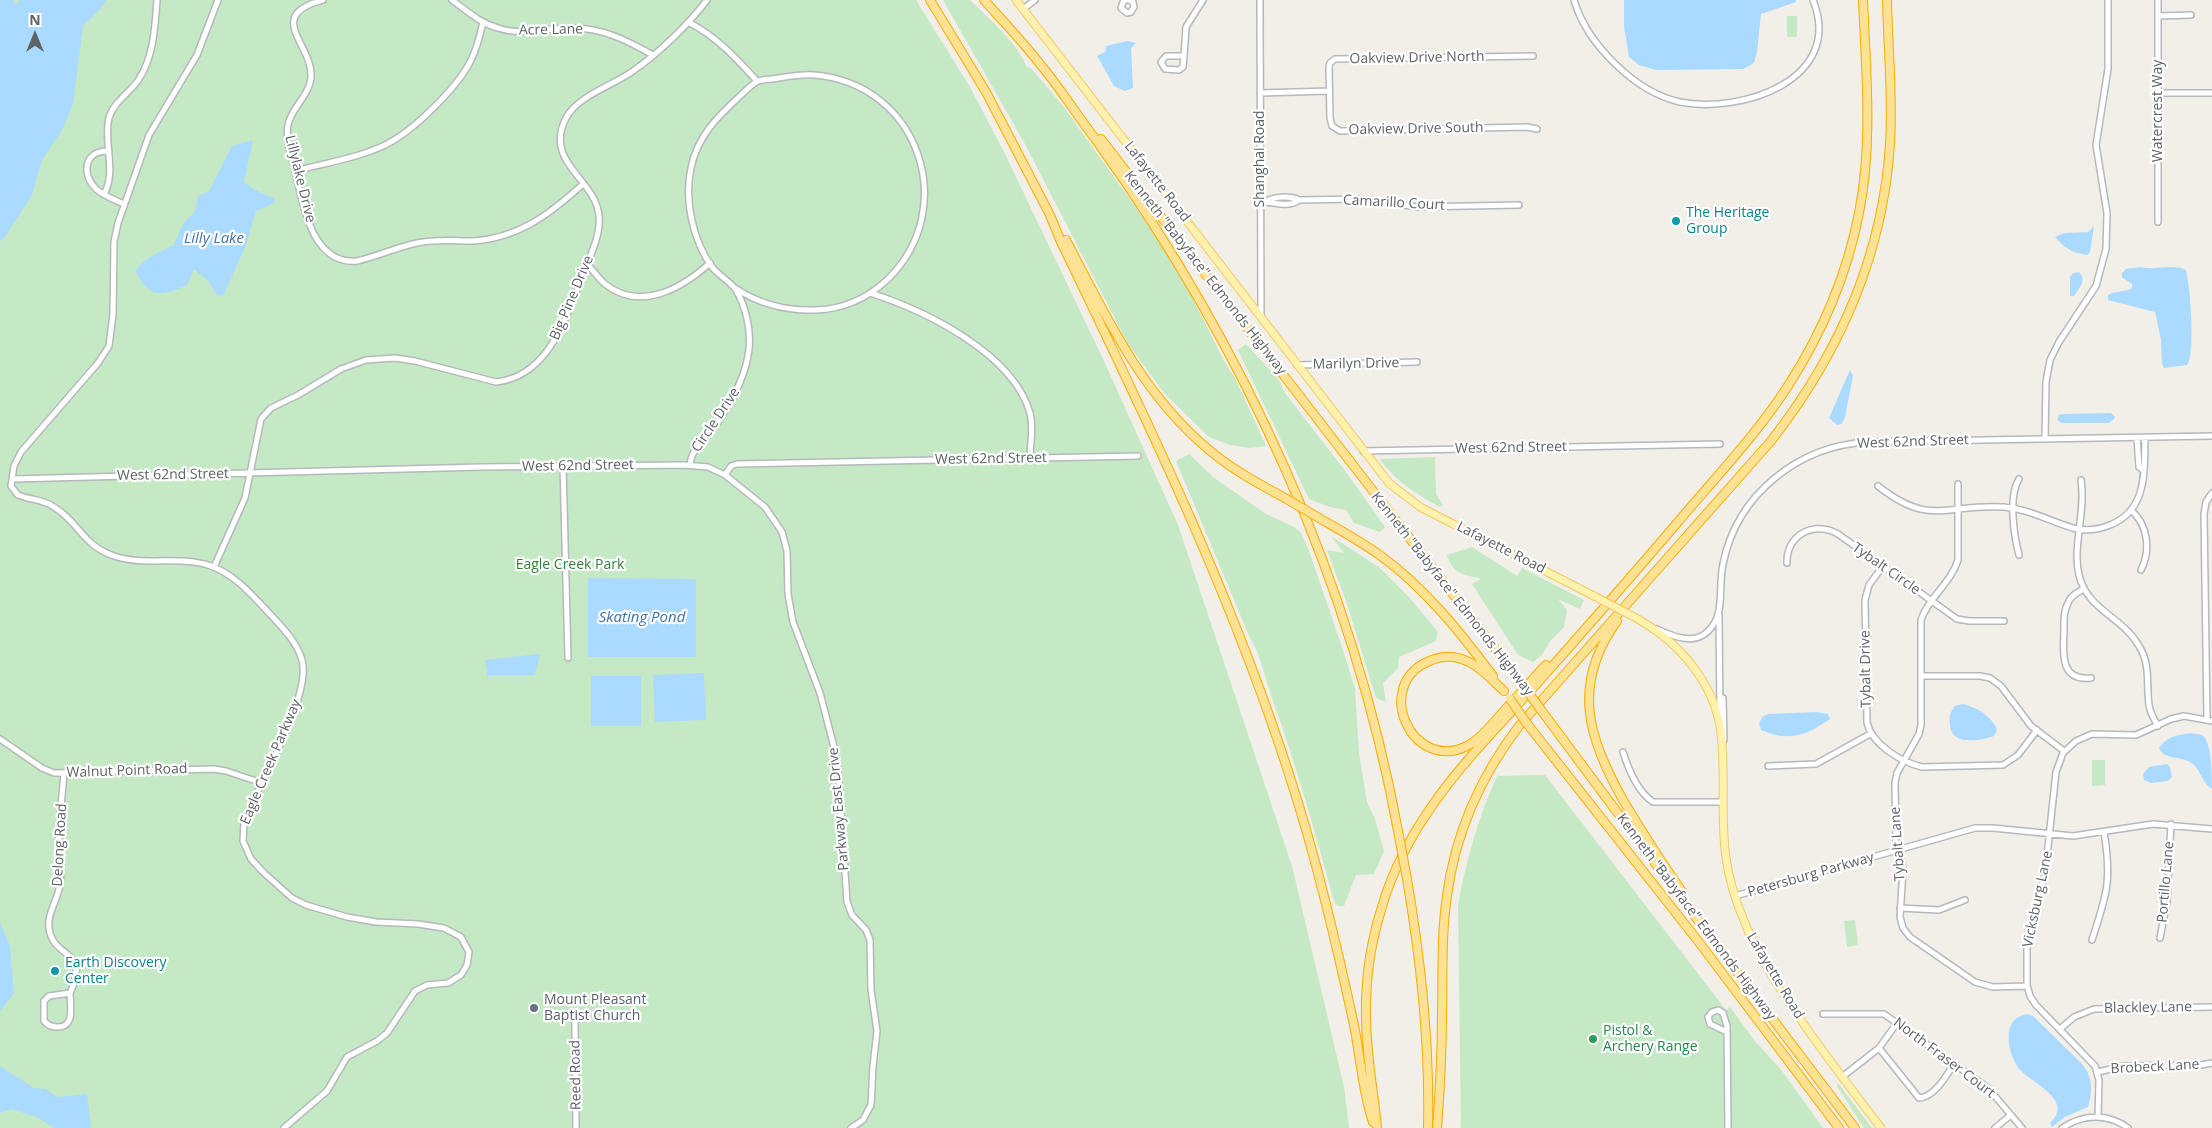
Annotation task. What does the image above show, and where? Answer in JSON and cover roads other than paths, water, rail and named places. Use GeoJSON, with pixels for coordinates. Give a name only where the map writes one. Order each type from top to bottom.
{"type":"FeatureCollection","features":[{"type":"Feature","properties":{"kind":"highway"},"geometry":{"type":"LineString","coordinates":[[930,0],[986,92],[1050,215],[1201,538],[1261,692],[1289,773],[1320,881],[1345,982],[1371,1118],[1376,1128]]}},
{"type":"Feature","properties":{"kind":"highway"},"geometry":{"type":"LineString","coordinates":[[984,0],[1041,65],[1124,179],[1173,255],[1236,365],[1273,441],[1312,534],[1347,632],[1380,749],[1398,832],[1407,879],[1424,1010],[1428,1079],[1428,1128]]}},
{"type":"Feature","properties":{"kind":"highway"},"geometry":{"type":"LineString","coordinates":[[1376,1128],[1367,1036],[1367,984],[1377,924],[1396,866],[1416,828],[1441,791],[1708,486],[1779,398],[1804,359],[1833,300],[1848,257],[1859,212],[1867,156],[1868,123],[1863,0]]}},
{"type":"Feature","properties":{"kind":"highway"},"geometry":{"type":"LineString","coordinates":[[1437,1128],[1444,919],[1450,878],[1466,820],[1483,782],[1510,739],[1787,420],[1815,378],[1847,316],[1879,226],[1887,176],[1890,99],[1886,0]]}},
{"type":"Feature","properties":{"kind":"highway","name":"Kenneth \"Babyface\" Edmonds Highway"},"geometry":{"type":"LineString","coordinates":[[1041,65],[1140,188],[1523,685],[1670,884],[1855,1128]]}},
{"type":"Feature","properties":{"kind":"highway","name":"Kenneth \"Babyface\" Edmonds Highway"},"geometry":{"type":"LineString","coordinates":[[1050,215],[1127,354],[1154,395],[1183,427],[1209,450],[1233,468],[1380,556],[1420,589],[1444,614],[1528,725],[1698,941],[1839,1128]]}},
{"type":"Feature","properties":{"kind":"highway"},"geometry":{"type":"LineString","coordinates":[[1637,593],[1609,632],[1598,654],[1590,690],[1589,708],[1592,729],[1609,773],[1632,815],[1709,933]]}},
{"type":"Feature","properties":{"kind":"highway"},"geometry":{"type":"LineString","coordinates":[[1504,691],[1467,661],[1453,657],[1437,658],[1418,667],[1408,678],[1402,696],[1402,715],[1412,733],[1428,746],[1449,750],[1469,745],[1483,734],[1567,642],[1602,608]]}},
{"type":"Feature","properties":{"kind":"main road","name":"Lafayette Road"},"geometry":{"type":"LineString","coordinates":[[1016,0],[1260,319],[1389,483],[1418,506],[1645,623],[1678,648],[1697,672],[1713,703],[1721,732],[1726,857],[1735,896],[1745,924],[1761,957],[1792,1007],[1881,1128]]}},
{"type":"Feature","properties":{"kind":"street"},"geometry":{"type":"LineString","coordinates":[[104,194],[109,180],[109,118],[114,108],[139,80],[145,67],[153,41],[157,0]]}},
{"type":"Feature","properties":{"kind":"street"},"geometry":{"type":"LineString","coordinates":[[12,479],[14,466],[21,452],[98,363],[109,346],[113,314],[114,240],[124,204],[150,135],[199,51],[218,0]]}},
{"type":"Feature","properties":{"kind":"street","name":"Lillylake Drive"},"geometry":{"type":"LineString","coordinates":[[323,0],[303,6],[298,12],[295,21],[296,32],[309,63],[311,74],[309,87],[290,118],[288,140],[306,215],[315,236],[328,252],[338,259],[350,262],[421,242],[485,240],[515,232],[549,214],[583,184]]}},
{"type":"Feature","properties":{"kind":"street","name":"Acre Lane"},"geometry":{"type":"LineString","coordinates":[[452,0],[483,22],[513,32],[575,28],[603,32],[626,40],[652,55]]}},
{"type":"Feature","properties":{"kind":"street","name":"Big Pine Drive"},"geometry":{"type":"LineString","coordinates":[[214,567],[241,508],[252,474],[261,419],[265,413],[349,365],[372,359],[399,358],[493,382],[508,380],[522,374],[543,357],[557,337],[587,264],[596,238],[599,215],[595,200],[568,164],[562,149],[561,134],[567,115],[579,102],[628,75],[688,22],[707,0]]}},
{"type":"Feature","properties":{"kind":"street"},"geometry":{"type":"LineString","coordinates":[[1023,9],[1035,0]]}},
{"type":"Feature","properties":{"kind":"street"},"geometry":{"type":"LineString","coordinates":[[1184,56],[1165,56],[1162,60],[1162,66],[1166,70],[1181,69],[1184,65],[1186,27],[1203,0]]}},
{"type":"Feature","properties":{"kind":"street","name":"Shanghai Road"},"geometry":{"type":"LineString","coordinates":[[1260,0],[1260,319]]}},
{"type":"Feature","properties":{"kind":"street"},"geometry":{"type":"LineString","coordinates":[[1574,0],[1597,46],[1625,73],[1673,100],[1700,104],[1722,104],[1743,101],[1769,92],[1791,79],[1804,68],[1812,56],[1819,37],[1819,20],[1814,0]]}},
{"type":"Feature","properties":{"kind":"street"},"geometry":{"type":"LineString","coordinates":[[2046,439],[2046,382],[2050,360],[2059,342],[2092,294],[2100,277],[2106,249],[2107,213],[2097,160],[2096,140],[2108,74],[2108,0]]}},
{"type":"Feature","properties":{"kind":"street","name":"Watercrest Way"},"geometry":{"type":"LineString","coordinates":[[2158,0],[2158,222]]}},
{"type":"Feature","properties":{"kind":"street"},"geometry":{"type":"LineString","coordinates":[[2158,16],[2191,15]]}},
{"type":"Feature","properties":{"kind":"street"},"geometry":{"type":"LineString","coordinates":[[295,171],[379,148],[407,132],[463,74],[476,49],[483,22]]}},
{"type":"Feature","properties":{"kind":"street"},"geometry":{"type":"LineString","coordinates":[[688,22],[708,32],[757,81]]}},
{"type":"Feature","properties":{"kind":"street","name":"Oakview Drive North"},"geometry":{"type":"LineString","coordinates":[[1329,91],[1329,67],[1330,63],[1336,60],[1533,56]]}},
{"type":"Feature","properties":{"kind":"street","name":"Circle Drive"},"geometry":{"type":"LineString","coordinates":[[803,75],[828,77],[844,81],[864,90],[880,100],[895,114],[914,144],[923,174],[925,196],[923,214],[912,244],[902,263],[870,294],[839,306],[805,310],[764,303],[735,288],[719,275],[710,263],[699,245],[693,225],[689,186],[692,164],[700,142],[710,125],[757,81],[803,75]]}},
{"type":"Feature","properties":{"kind":"street"},"geometry":{"type":"LineString","coordinates":[[1260,92],[1329,91]]}},
{"type":"Feature","properties":{"kind":"street","name":"Oakview Drive South"},"geometry":{"type":"LineString","coordinates":[[1329,91],[1330,121],[1332,126],[1338,130],[1527,127],[1537,129]]}},
{"type":"Feature","properties":{"kind":"street"},"geometry":{"type":"LineString","coordinates":[[2158,93],[2212,93]]}},
{"type":"Feature","properties":{"kind":"street"},"geometry":{"type":"LineString","coordinates":[[109,151],[94,153],[90,157],[88,164],[89,179],[104,194],[124,204]]}},
{"type":"Feature","properties":{"kind":"street","name":"Camarillo Court"},"geometry":{"type":"LineString","coordinates":[[1260,202],[1294,204],[1299,200],[1359,200],[1422,207],[1519,205]]}},
{"type":"Feature","properties":{"kind":"street"},"geometry":{"type":"LineString","coordinates":[[587,264],[601,280],[616,291],[629,296],[647,297],[663,294],[675,288],[710,263]]}},
{"type":"Feature","properties":{"kind":"street","name":"Circle Drive"},"geometry":{"type":"LineString","coordinates":[[690,465],[693,453],[717,423],[730,402],[746,366],[750,344],[749,328],[735,288]]}},
{"type":"Feature","properties":{"kind":"street"},"geometry":{"type":"LineString","coordinates":[[870,294],[916,311],[942,324],[967,338],[995,361],[1014,383],[1029,408],[1032,425],[1030,458]]}},
{"type":"Feature","properties":{"kind":"street","name":"Marilyn Drive"},"geometry":{"type":"LineString","coordinates":[[1296,365],[1417,362]]}},
{"type":"Feature","properties":{"kind":"street","name":"West 62nd Street"},"geometry":{"type":"LineString","coordinates":[[1645,623],[1675,638],[1694,639],[1711,627],[1716,620],[1719,609],[1723,564],[1731,537],[1742,516],[1770,482],[1804,458],[1834,447],[1863,442],[2212,436]]}},
{"type":"Feature","properties":{"kind":"street"},"geometry":{"type":"LineString","coordinates":[[1878,486],[1896,500],[1913,508],[1934,512],[1985,507],[2014,509],[2036,514],[2080,529],[2091,530],[2110,525],[2131,510],[2142,490],[2143,470],[2145,467],[2145,437]]}},
{"type":"Feature","properties":{"kind":"street"},"geometry":{"type":"LineString","coordinates":[[2138,438],[2139,467],[2143,470]]}},
{"type":"Feature","properties":{"kind":"street","name":"West 62nd Street"},"geometry":{"type":"LineString","coordinates":[[1363,451],[1720,444]]}},
{"type":"Feature","properties":{"kind":"street","name":"West 62nd Street"},"geometry":{"type":"LineString","coordinates":[[12,479],[563,465],[690,465],[711,468],[725,475],[731,466],[737,464],[1138,456]]}},
{"type":"Feature","properties":{"kind":"street"},"geometry":{"type":"LineString","coordinates":[[563,465],[568,658]]}},
{"type":"Feature","properties":{"kind":"street","name":"Parkway East Drive"},"geometry":{"type":"LineString","coordinates":[[725,475],[765,507],[782,532],[787,551],[789,600],[793,622],[820,693],[833,740],[839,782],[847,902],[852,915],[866,930],[870,940],[871,990],[877,1026],[872,1104],[863,1120],[851,1128]]}},
{"type":"Feature","properties":{"kind":"street","name":"Eagle Creek Parkway"},"geometry":{"type":"LineString","coordinates":[[12,479],[12,488],[16,494],[54,506],[69,519],[85,539],[104,552],[135,560],[181,561],[214,567],[235,580],[265,608],[296,648],[303,664],[303,680],[299,698],[244,822],[243,841],[256,865],[288,895],[306,905],[347,917],[376,922],[418,924],[444,928],[459,935],[466,943],[469,952],[467,965],[461,975],[448,983],[426,985],[415,991],[387,1033],[347,1058],[327,1091],[284,1128]]}},
{"type":"Feature","properties":{"kind":"street"},"geometry":{"type":"LineString","coordinates":[[2018,479],[2014,493],[2014,509],[2015,533],[2019,555]]}},
{"type":"Feature","properties":{"kind":"street"},"geometry":{"type":"LineString","coordinates":[[2082,480],[2083,502],[2077,561],[2078,574],[2084,589],[2094,604],[2126,630],[2140,646],[2147,667],[2149,706],[2158,726]]}},
{"type":"Feature","properties":{"kind":"street","name":"Tybalt Lane"},"geometry":{"type":"LineString","coordinates":[[1958,484],[1958,562],[1920,622],[1921,727],[1897,773],[1895,783],[1896,838],[1903,870],[1900,908],[1901,924],[1908,936],[1969,979],[1993,987],[2027,986]]}},
{"type":"Feature","properties":{"kind":"street"},"geometry":{"type":"LineString","coordinates":[[1921,676],[1980,676],[1990,678],[2000,686],[2028,723],[2064,751],[2076,741],[2088,735],[2136,735],[2172,719],[2184,716],[2210,720],[2205,509],[2212,492]]}},
{"type":"Feature","properties":{"kind":"street"},"geometry":{"type":"LineString","coordinates":[[2131,510],[2142,522],[2146,532],[2146,557],[2141,570]]}},
{"type":"Feature","properties":{"kind":"street","name":"Tybalt Circle"},"geometry":{"type":"LineString","coordinates":[[1787,563],[1788,550],[1796,537],[1807,530],[1820,528],[1838,534],[1961,620],[2004,621]]}},
{"type":"Feature","properties":{"kind":"street"},"geometry":{"type":"LineString","coordinates":[[2205,556],[2212,556]]}},
{"type":"Feature","properties":{"kind":"street","name":"Tybalt Drive"},"geometry":{"type":"LineString","coordinates":[[1870,734],[1867,720],[1865,600],[1869,585],[1883,566]]}},
{"type":"Feature","properties":{"kind":"street"},"geometry":{"type":"LineString","coordinates":[[2084,589],[2072,596],[2066,606],[2063,657],[2065,665],[2073,675],[2081,678],[2091,678]]}},
{"type":"Feature","properties":{"kind":"street"},"geometry":{"type":"LineString","coordinates":[[1719,609],[1721,732]]}},
{"type":"Feature","properties":{"kind":"street"},"geometry":{"type":"LineString","coordinates":[[1721,677],[1725,731],[1722,752]]}},
{"type":"Feature","properties":{"kind":"street"},"geometry":{"type":"LineString","coordinates":[[1768,766],[1816,764],[1870,734],[1879,744],[1915,765],[1927,767],[1999,766],[2015,758],[2037,730]]}},
{"type":"Feature","properties":{"kind":"street","name":"Walnut Point Road"},"geometry":{"type":"LineString","coordinates":[[0,739],[42,768],[64,774],[214,769],[226,771],[262,784]]}},
{"type":"Feature","properties":{"kind":"street","name":"Vicksburg Lane"},"geometry":{"type":"LineString","coordinates":[[2064,751],[2056,772],[2044,880],[2027,945],[2027,986],[2032,1000],[2093,1062],[2098,1072]]}},
{"type":"Feature","properties":{"kind":"street"},"geometry":{"type":"LineString","coordinates":[[1622,752],[1628,766],[1652,802],[1723,802]]}},
{"type":"Feature","properties":{"kind":"street","name":"Delong Road"},"geometry":{"type":"LineString","coordinates":[[64,774],[59,840],[60,884],[48,923],[50,934],[73,960],[78,969],[77,978],[70,993],[70,1018],[65,1025],[56,1028],[49,1026],[44,1021],[44,1001],[49,996],[70,993]]}},
{"type":"Feature","properties":{"kind":"street","name":"Petersburg Parkway"},"geometry":{"type":"LineString","coordinates":[[1735,896],[1975,828],[2075,836],[2153,824],[2171,824],[2212,829]]}},
{"type":"Feature","properties":{"kind":"street","name":"Portillo Lane"},"geometry":{"type":"LineString","coordinates":[[2160,938],[2167,901],[2171,824]]}},
{"type":"Feature","properties":{"kind":"street"},"geometry":{"type":"LineString","coordinates":[[2092,940],[2105,900],[2108,883],[2109,865],[2104,832]]}},
{"type":"Feature","properties":{"kind":"street"},"geometry":{"type":"LineString","coordinates":[[1900,908],[1939,910],[1965,900]]}},
{"type":"Feature","properties":{"kind":"street","name":"Blackley Lane"},"geometry":{"type":"LineString","coordinates":[[2060,1029],[2079,1014],[2094,1009],[2212,1007]]}},
{"type":"Feature","properties":{"kind":"street"},"geometry":{"type":"LineString","coordinates":[[1727,1032],[1710,1024],[1708,1016],[1713,1011],[1718,1010],[1725,1016],[1727,1032],[1728,1128]]}},
{"type":"Feature","properties":{"kind":"street","name":"North Fraser Court"},"geometry":{"type":"LineString","coordinates":[[1823,1014],[1880,1013],[1992,1091],[2022,1128]]}},
{"type":"Feature","properties":{"kind":"street","name":"Reed Road"},"geometry":{"type":"LineString","coordinates":[[575,1023],[576,1128]]}},
{"type":"Feature","properties":{"kind":"street"},"geometry":{"type":"LineString","coordinates":[[1842,1077],[1879,1048],[1896,1023]]}},
{"type":"Feature","properties":{"kind":"street"},"geometry":{"type":"LineString","coordinates":[[1879,1048],[1916,1096],[1920,1098],[1937,1088],[1954,1064]]}},
{"type":"Feature","properties":{"kind":"street","name":"Brobeck Lane"},"geometry":{"type":"LineString","coordinates":[[2098,1072],[2124,1066],[2201,1065],[2212,1063]]}},
{"type":"Feature","properties":{"kind":"street"},"geometry":{"type":"LineString","coordinates":[[2098,1072],[2098,1117]]}},
{"type":"Feature","properties":{"kind":"street"},"geometry":{"type":"LineString","coordinates":[[1995,1128],[2012,1115]]}},
{"type":"Feature","properties":{"kind":"street"},"geometry":{"type":"LineString","coordinates":[[2062,1128],[2077,1120],[2098,1117],[2115,1121],[2128,1128]]}},
{"type":"Feature","properties":{"kind":"water"},"geometry":{"type":"Polygon","coordinates":[[[0,0],[13,0],[16,5],[20,0],[106,0],[102,7],[83,26],[73,104],[62,130],[42,160],[32,195],[4,238],[0,241],[0,0]]]}},
{"type":"Feature","properties":{"kind":"water"},"geometry":{"type":"Polygon","coordinates":[[[1624,0],[1796,0],[1796,2],[1761,14],[1754,63],[1743,69],[1656,70],[1639,65],[1629,57],[1624,27],[1624,0]]]}},
{"type":"Feature","properties":{"kind":"water"},"geometry":{"type":"Polygon","coordinates":[[[1128,41],[1136,43],[1131,48],[1133,88],[1125,91],[1114,86],[1097,56],[1105,52],[1106,46],[1128,41]]]}},
{"type":"Feature","properties":{"kind":"water","name":"Lilly Lake"},"geometry":{"type":"Polygon","coordinates":[[[253,140],[244,182],[253,189],[275,199],[274,203],[256,211],[246,245],[223,296],[217,295],[208,281],[194,269],[187,285],[170,292],[156,293],[151,291],[140,280],[135,271],[148,259],[174,245],[183,224],[195,211],[198,196],[209,191],[232,146],[253,140]]]}},
{"type":"Feature","properties":{"kind":"water"},"geometry":{"type":"Polygon","coordinates":[[[2094,226],[2090,252],[2087,255],[2069,249],[2055,237],[2064,233],[2088,232],[2094,226]]]}},
{"type":"Feature","properties":{"kind":"water"},"geometry":{"type":"Polygon","coordinates":[[[2175,267],[2186,270],[2192,335],[2190,359],[2187,365],[2164,368],[2155,312],[2108,300],[2108,295],[2111,293],[2132,288],[2132,284],[2122,277],[2122,273],[2126,269],[2175,267]]]}},
{"type":"Feature","properties":{"kind":"water"},"geometry":{"type":"Polygon","coordinates":[[[2079,272],[2082,278],[2081,284],[2074,296],[2070,296],[2070,277],[2073,273],[2079,272]]]}},
{"type":"Feature","properties":{"kind":"water"},"geometry":{"type":"Polygon","coordinates":[[[1850,370],[1853,376],[1845,417],[1842,424],[1837,425],[1829,418],[1850,370]]]}},
{"type":"Feature","properties":{"kind":"water"},"geometry":{"type":"Polygon","coordinates":[[[2111,413],[2115,417],[2109,423],[2062,423],[2057,420],[2059,415],[2062,414],[2111,413]]]}},
{"type":"Feature","properties":{"kind":"water","name":"Skating Pond"},"geometry":{"type":"Polygon","coordinates":[[[588,578],[696,579],[696,657],[588,657],[588,578]]]}},
{"type":"Feature","properties":{"kind":"water"},"geometry":{"type":"Polygon","coordinates":[[[540,654],[535,675],[487,675],[485,660],[540,654]]]}},
{"type":"Feature","properties":{"kind":"water"},"geometry":{"type":"Polygon","coordinates":[[[704,673],[706,720],[655,722],[653,675],[704,673]]]}},
{"type":"Feature","properties":{"kind":"water"},"geometry":{"type":"Polygon","coordinates":[[[591,676],[641,676],[641,726],[591,726],[591,676]]]}},
{"type":"Feature","properties":{"kind":"water"},"geometry":{"type":"Polygon","coordinates":[[[1963,704],[1978,710],[1992,721],[1997,730],[1994,736],[1967,740],[1955,736],[1950,725],[1950,715],[1955,706],[1963,704]]]}},
{"type":"Feature","properties":{"kind":"water"},"geometry":{"type":"Polygon","coordinates":[[[1816,712],[1828,714],[1830,719],[1813,730],[1797,735],[1780,736],[1771,734],[1761,730],[1759,724],[1762,717],[1768,714],[1816,712]]]}},
{"type":"Feature","properties":{"kind":"water"},"geometry":{"type":"Polygon","coordinates":[[[2191,733],[2202,735],[2208,744],[2211,760],[2212,789],[2194,765],[2186,760],[2168,756],[2161,752],[2159,748],[2166,741],[2177,735],[2191,733]]]}},
{"type":"Feature","properties":{"kind":"water"},"geometry":{"type":"Polygon","coordinates":[[[2167,764],[2170,767],[2172,777],[2168,781],[2151,783],[2144,780],[2143,774],[2149,767],[2167,764]]]}},
{"type":"Feature","properties":{"kind":"water"},"geometry":{"type":"Polygon","coordinates":[[[0,923],[10,946],[14,993],[0,1011],[0,923]]]}},
{"type":"Feature","properties":{"kind":"water"},"geometry":{"type":"Polygon","coordinates":[[[2028,1014],[2033,1016],[2081,1063],[2090,1078],[2091,1095],[2088,1107],[2065,1117],[2052,1127],[2050,1123],[2057,1114],[2058,1106],[2054,1098],[2017,1066],[2009,1043],[2010,1027],[2013,1021],[2019,1016],[2028,1014]]]}},
{"type":"Feature","properties":{"kind":"water"},"geometry":{"type":"Polygon","coordinates":[[[0,1066],[34,1088],[45,1089],[57,1097],[87,1094],[91,1128],[54,1128],[37,1117],[11,1109],[0,1113],[0,1066]]]}},
{"type":"Feature","properties":{"kind":"place","name":"The Heritage Group"},"geometry":{"type":"Point","coordinates":[1676,221]}},
{"type":"Feature","properties":{"kind":"place","name":"Earth Discovery Center"},"geometry":{"type":"Point","coordinates":[55,971]}},
{"type":"Feature","properties":{"kind":"place","name":"Mount Pleasant Baptist Church"},"geometry":{"type":"Point","coordinates":[534,1008]}},
{"type":"Feature","properties":{"kind":"place","name":"Pistol & Archery Range"},"geometry":{"type":"Point","coordinates":[1593,1039]}},
{"type":"Feature","properties":{"kind":"park label","name":"Eagle Creek Park"},"geometry":{"type":"Point","coordinates":[570,565]}}]}
